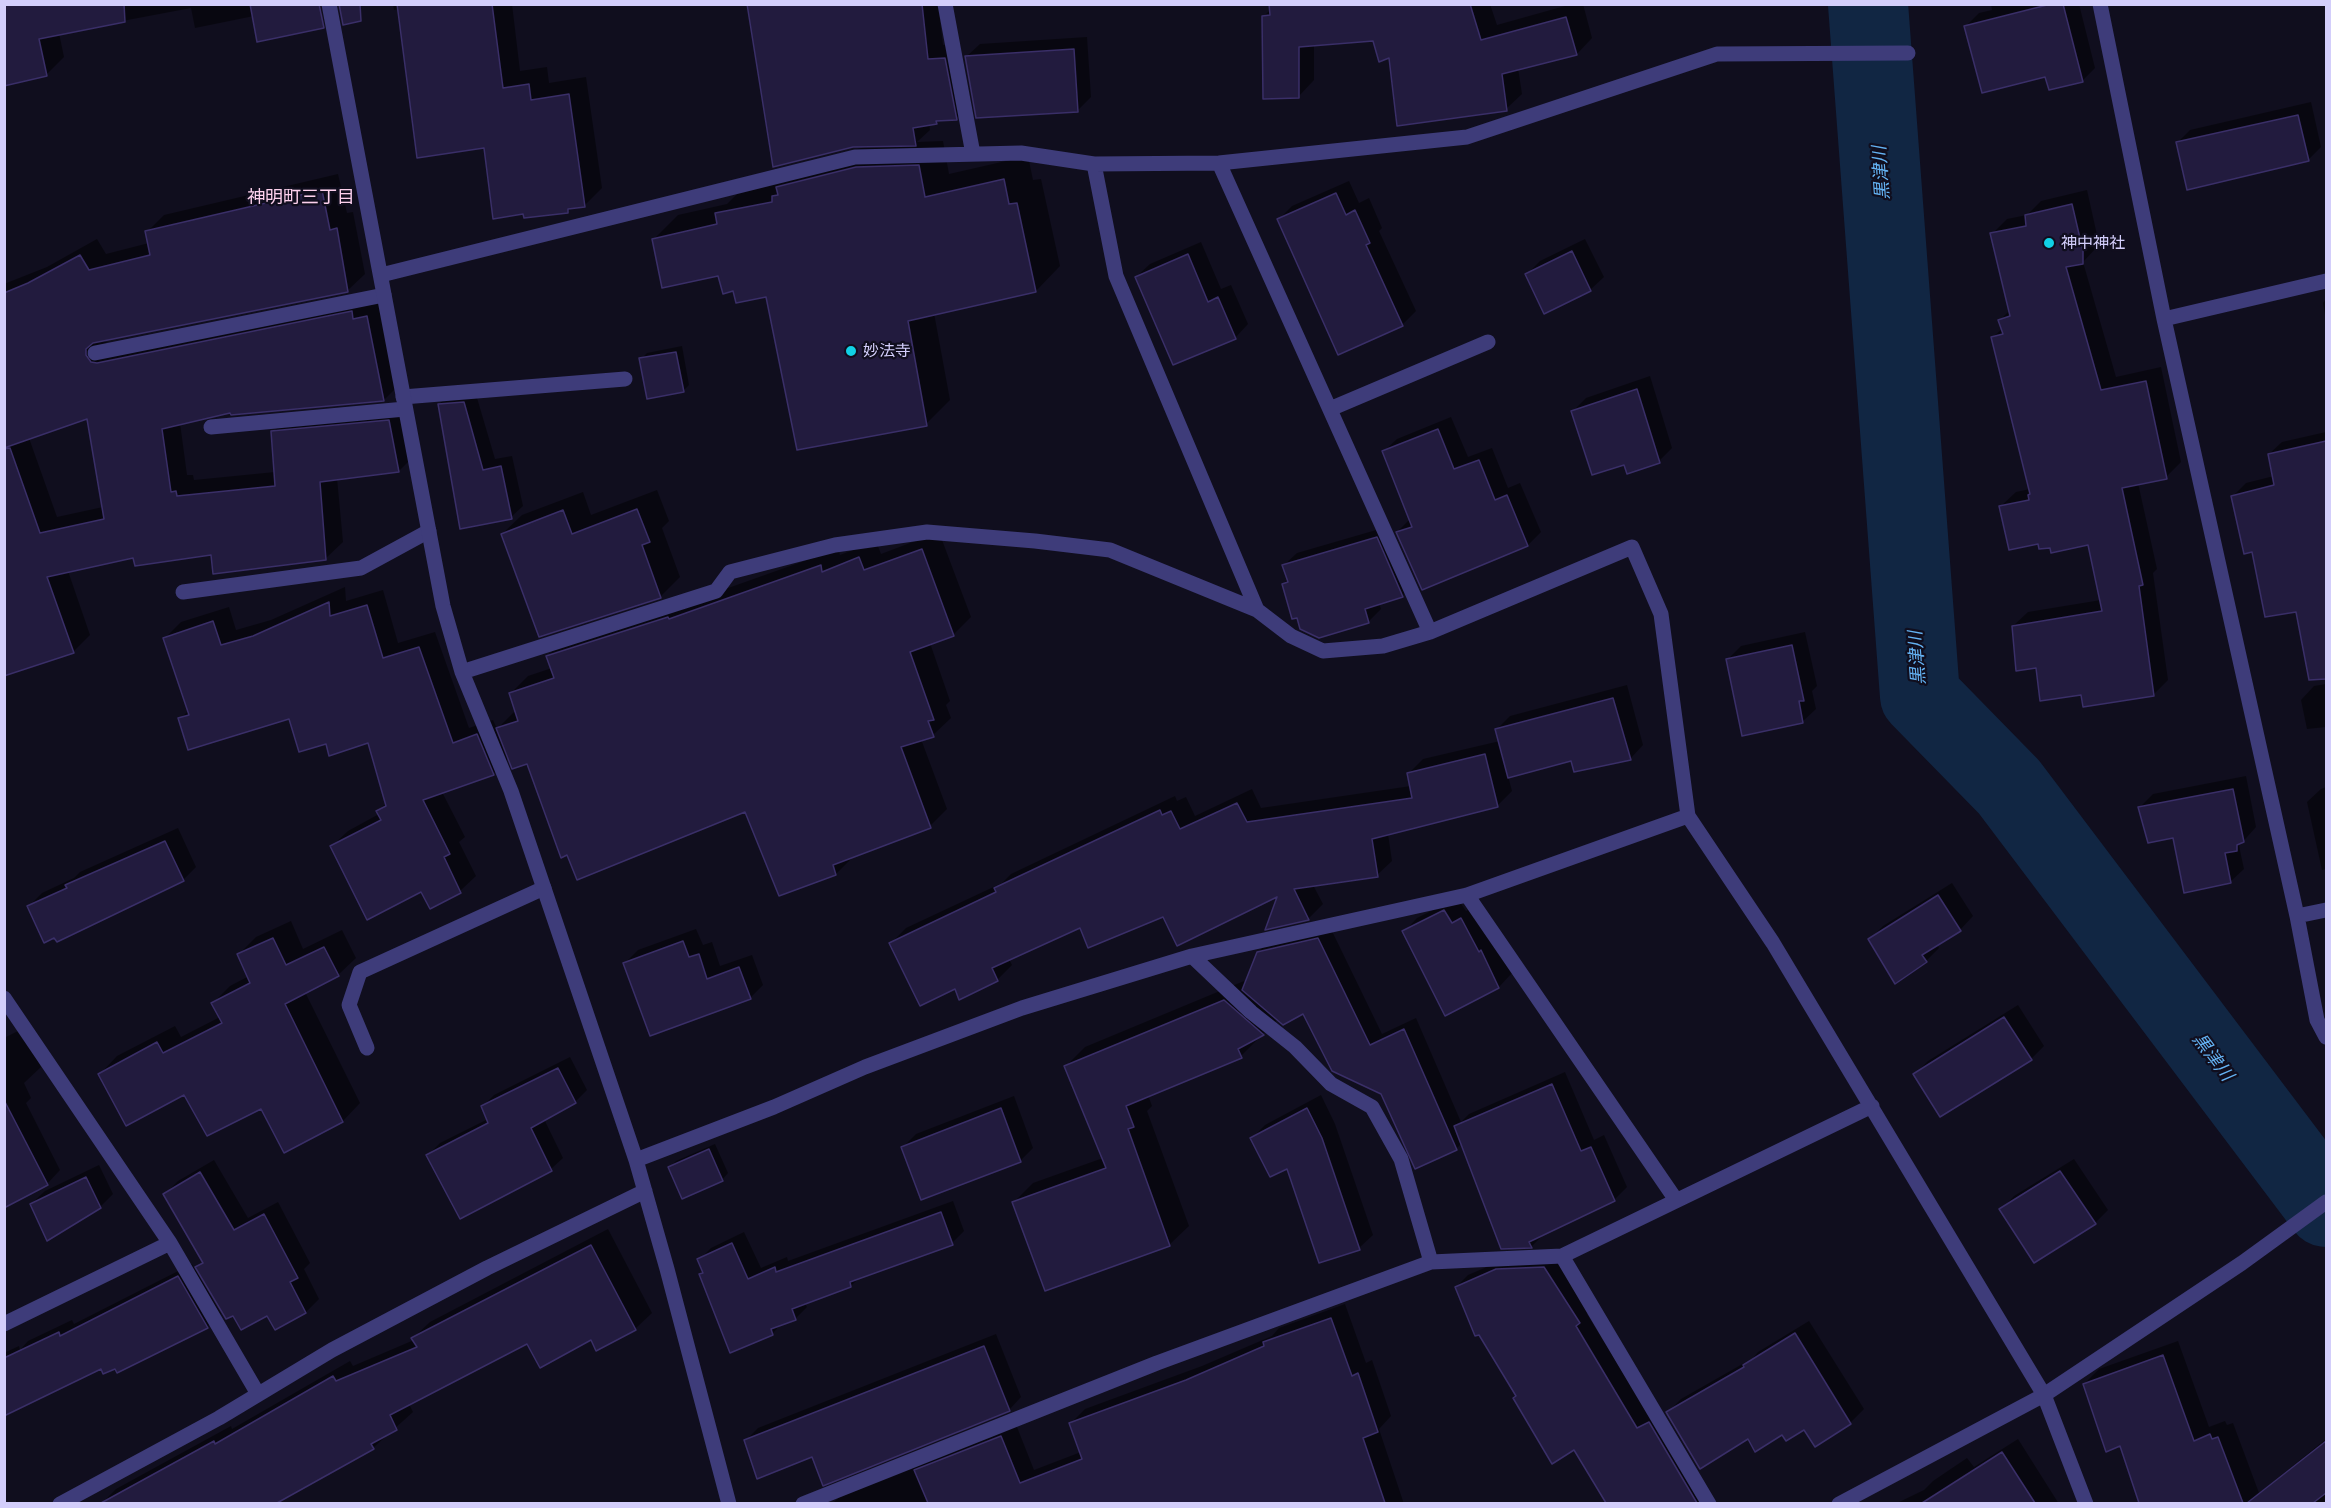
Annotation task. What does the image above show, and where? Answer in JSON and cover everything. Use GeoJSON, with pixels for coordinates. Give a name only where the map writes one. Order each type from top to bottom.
{"type":"FeatureCollection","features":[{"type":"Feature","properties":{"kind":"street"},"geometry":{"type":"LineString","coordinates":[[329,4],[442,606],[462,672],[511,791],[636,1160],[729,1503]]}},
{"type":"Feature","properties":{"kind":"street"},"geometry":{"type":"LineString","coordinates":[[945,4],[973,154]]}},
{"type":"Feature","properties":{"kind":"street"},"geometry":{"type":"LineString","coordinates":[[2100,4],[2164,319],[2297,916],[2317,1020],[2326,1038]]}},
{"type":"Feature","properties":{"kind":"street"},"geometry":{"type":"LineString","coordinates":[[381,275],[855,157],[1021,153],[1094,165],[1219,163],[1467,137],[1717,54],[1908,53]]}},
{"type":"Feature","properties":{"kind":"street"},"geometry":{"type":"LineString","coordinates":[[1219,163],[1430,632]]}},
{"type":"Feature","properties":{"kind":"street"},"geometry":{"type":"LineString","coordinates":[[1094,165],[1116,276],[1257,610]]}},
{"type":"Feature","properties":{"kind":"street"},"geometry":{"type":"LineString","coordinates":[[2164,319],[2326,280]]}},
{"type":"Feature","properties":{"kind":"street"},"geometry":{"type":"LineString","coordinates":[[95,353],[384,295]]}},
{"type":"Feature","properties":{"kind":"street"},"geometry":{"type":"LineString","coordinates":[[1330,409],[1488,342]]}},
{"type":"Feature","properties":{"kind":"street"},"geometry":{"type":"LineString","coordinates":[[212,427],[625,379]]}},
{"type":"Feature","properties":{"kind":"street"},"geometry":{"type":"LineString","coordinates":[[183,592],[361,567],[429,531]]}},
{"type":"Feature","properties":{"kind":"street"},"geometry":{"type":"LineString","coordinates":[[462,672],[716,591],[730,572],[835,545],[927,532],[1110,550],[1257,610],[1291,636],[1323,651],[1383,646],[1430,632],[1632,548],[1661,614],[1688,816],[1773,943],[2044,1395],[2086,1503]]}},
{"type":"Feature","properties":{"kind":"street"},"geometry":{"type":"LineString","coordinates":[[636,1160],[774,1107],[865,1067],[1022,1008],[1192,956],[1467,895],[1688,816]]}},
{"type":"Feature","properties":{"kind":"street"},"geometry":{"type":"LineString","coordinates":[[367,1048],[349,1005],[360,972],[544,888]]}},
{"type":"Feature","properties":{"kind":"street"},"geometry":{"type":"LineString","coordinates":[[1467,895],[1676,1200]]}},
{"type":"Feature","properties":{"kind":"street"},"geometry":{"type":"LineString","coordinates":[[2297,916],[2326,910]]}},
{"type":"Feature","properties":{"kind":"street"},"geometry":{"type":"LineString","coordinates":[[1192,956],[1251,1012],[1295,1047],[1331,1084],[1372,1107],[1401,1159],[1431,1262]]}},
{"type":"Feature","properties":{"kind":"street"},"geometry":{"type":"LineString","coordinates":[[4,998],[170,1243],[258,1394]]}},
{"type":"Feature","properties":{"kind":"street"},"geometry":{"type":"LineString","coordinates":[[803,1503],[1157,1363],[1431,1262],[1562,1256],[1872,1106]]}},
{"type":"Feature","properties":{"kind":"street"},"geometry":{"type":"LineString","coordinates":[[60,1503],[219,1418],[333,1350],[487,1268],[645,1191]]}},
{"type":"Feature","properties":{"kind":"street"},"geometry":{"type":"LineString","coordinates":[[1839,1503],[2044,1395],[2242,1263],[2326,1202]]}},
{"type":"Feature","properties":{"kind":"street"},"geometry":{"type":"LineString","coordinates":[[4,1324],[170,1243]]}},
{"type":"Feature","properties":{"kind":"street"},"geometry":{"type":"LineString","coordinates":[[1562,1256],[1709,1503]]}},
{"type":"Feature","properties":{"kind":"building"},"geometry":{"type":"Polygon","coordinates":[[[4,4],[124,4],[125,22],[39,39],[47,76],[4,86],[4,4]]]}},
{"type":"Feature","properties":{"kind":"building"},"geometry":{"type":"Polygon","coordinates":[[[250,4],[319,4],[324,28],[257,42],[250,4]]]}},
{"type":"Feature","properties":{"kind":"building"},"geometry":{"type":"Polygon","coordinates":[[[339,4],[360,4],[361,21],[343,25],[339,4]]]}},
{"type":"Feature","properties":{"kind":"building"},"geometry":{"type":"Polygon","coordinates":[[[397,4],[492,4],[503,88],[529,84],[531,100],[569,94],[585,207],[568,209],[568,213],[524,218],[523,214],[493,219],[484,148],[417,158],[397,4]]]}},
{"type":"Feature","properties":{"kind":"building"},"geometry":{"type":"Polygon","coordinates":[[[747,4],[922,4],[928,59],[945,58],[957,120],[936,121],[937,124],[913,128],[916,146],[853,147],[773,167],[747,4]]]}},
{"type":"Feature","properties":{"kind":"building"},"geometry":{"type":"Polygon","coordinates":[[[1269,4],[1470,4],[1481,40],[1566,17],[1577,55],[1502,74],[1507,111],[1397,126],[1389,58],[1379,62],[1373,41],[1299,47],[1299,98],[1263,99],[1262,16],[1270,15],[1269,4]]]}},
{"type":"Feature","properties":{"kind":"building"},"geometry":{"type":"Polygon","coordinates":[[[2051,4],[2063,4],[2083,82],[2049,90],[2045,77],[1982,93],[1964,26],[2051,4]]]}},
{"type":"Feature","properties":{"kind":"building"},"geometry":{"type":"Polygon","coordinates":[[[1074,49],[1078,112],[976,118],[965,56],[1074,49]]]}},
{"type":"Feature","properties":{"kind":"building"},"geometry":{"type":"Polygon","coordinates":[[[2298,115],[2309,161],[2187,190],[2176,142],[2298,115]]]}},
{"type":"Feature","properties":{"kind":"building"},"geometry":{"type":"Polygon","coordinates":[[[919,165],[925,197],[1004,179],[1009,204],[1017,203],[1036,292],[908,321],[927,426],[797,450],[766,297],[736,303],[733,291],[723,294],[718,276],[662,288],[652,239],[717,224],[715,213],[772,202],[772,196],[778,195],[776,187],[856,167],[919,165]]]}},
{"type":"Feature","properties":{"kind":"building"},"geometry":{"type":"Polygon","coordinates":[[[322,190],[330,230],[337,228],[348,292],[93,343],[86,349],[86,355],[91,362],[97,363],[352,311],[353,319],[367,316],[384,401],[231,415],[230,413],[162,429],[171,492],[176,491],[177,496],[275,486],[271,431],[389,420],[399,472],[320,482],[326,560],[213,574],[211,555],[135,566],[133,558],[47,577],[74,653],[4,676],[4,449],[10,448],[40,533],[104,519],[87,419],[4,448],[4,293],[80,255],[89,270],[150,255],[145,231],[322,190]]]}},
{"type":"Feature","properties":{"kind":"building"},"geometry":{"type":"Polygon","coordinates":[[[1336,193],[1346,215],[1355,210],[1370,243],[1366,245],[1403,326],[1338,355],[1277,219],[1336,193]]]}},
{"type":"Feature","properties":{"kind":"building"},"geometry":{"type":"Polygon","coordinates":[[[2072,204],[2083,251],[2083,264],[2066,267],[2101,390],[2146,381],[2167,479],[2122,488],[2143,585],[2139,586],[2154,696],[2083,707],[2081,695],[2040,701],[2036,668],[2016,671],[2012,626],[2102,611],[2088,545],[2051,553],[2050,548],[2039,549],[2038,544],[2009,550],[1999,506],[2029,500],[2028,495],[2030,494],[1991,337],[2003,334],[1998,320],[2010,316],[1990,233],[2026,226],[2025,215],[2072,204]]]}},
{"type":"Feature","properties":{"kind":"building"},"geometry":{"type":"Polygon","coordinates":[[[1572,251],[1591,291],[1544,314],[1525,274],[1572,251]]]}},
{"type":"Feature","properties":{"kind":"building"},"geometry":{"type":"Polygon","coordinates":[[[1188,254],[1208,302],[1218,297],[1236,339],[1173,365],[1135,277],[1188,254]]]}},
{"type":"Feature","properties":{"kind":"building"},"geometry":{"type":"Polygon","coordinates":[[[676,352],[684,392],[647,399],[639,358],[676,352]]]}},
{"type":"Feature","properties":{"kind":"building"},"geometry":{"type":"Polygon","coordinates":[[[1637,389],[1660,463],[1627,474],[1624,465],[1592,475],[1571,411],[1637,389]]]}},
{"type":"Feature","properties":{"kind":"building"},"geometry":{"type":"Polygon","coordinates":[[[464,402],[483,470],[501,466],[512,519],[460,529],[438,404],[464,402]]]}},
{"type":"Feature","properties":{"kind":"building"},"geometry":{"type":"Polygon","coordinates":[[[1438,429],[1454,469],[1479,460],[1495,500],[1507,495],[1528,546],[1422,590],[1396,532],[1412,527],[1382,451],[1438,429]]]}},
{"type":"Feature","properties":{"kind":"building"},"geometry":{"type":"Polygon","coordinates":[[[2326,441],[2326,679],[2309,680],[2296,612],[2265,617],[2252,552],[2244,554],[2231,496],[2274,485],[2268,454],[2326,441]]]}},
{"type":"Feature","properties":{"kind":"building"},"geometry":{"type":"Polygon","coordinates":[[[637,509],[650,542],[642,545],[661,598],[539,637],[501,534],[563,510],[572,534],[637,509]]]}},
{"type":"Feature","properties":{"kind":"building"},"geometry":{"type":"Polygon","coordinates":[[[1377,537],[1403,597],[1365,609],[1369,623],[1319,638],[1300,629],[1297,618],[1292,619],[1282,584],[1288,582],[1282,565],[1377,537]]]}},
{"type":"Feature","properties":{"kind":"building"},"geometry":{"type":"Polygon","coordinates":[[[922,549],[954,636],[910,652],[934,720],[928,721],[934,737],[901,747],[931,828],[833,865],[836,875],[779,896],[745,812],[577,880],[567,855],[561,858],[527,764],[512,769],[496,728],[518,721],[509,693],[554,678],[546,656],[668,617],[669,619],[821,565],[822,572],[859,557],[864,570],[922,549]]]}},
{"type":"Feature","properties":{"kind":"building"},"geometry":{"type":"Polygon","coordinates":[[[329,602],[330,616],[367,605],[383,658],[419,647],[453,743],[477,734],[494,775],[423,800],[450,854],[444,857],[461,893],[430,909],[421,892],[367,920],[330,846],[381,820],[376,811],[386,806],[368,743],[329,756],[326,744],[299,752],[289,719],[188,750],[178,718],[189,715],[163,638],[213,621],[221,645],[253,636],[329,602]]]}},
{"type":"Feature","properties":{"kind":"building"},"geometry":{"type":"Polygon","coordinates":[[[1792,645],[1804,701],[1799,701],[1803,723],[1742,736],[1726,659],[1792,645]]]}},
{"type":"Feature","properties":{"kind":"building"},"geometry":{"type":"Polygon","coordinates":[[[1613,698],[1631,760],[1574,772],[1571,761],[1508,778],[1495,729],[1613,698]]]}},
{"type":"Feature","properties":{"kind":"building"},"geometry":{"type":"Polygon","coordinates":[[[1485,754],[1498,807],[1372,839],[1378,877],[1294,889],[1309,920],[1265,930],[1277,897],[1177,946],[1163,917],[1088,948],[1080,928],[992,968],[998,981],[959,1000],[955,989],[920,1006],[889,943],[996,892],[994,888],[1160,810],[1162,815],[1171,811],[1180,829],[1237,803],[1247,822],[1412,798],[1407,773],[1485,754]]]}},
{"type":"Feature","properties":{"kind":"building"},"geometry":{"type":"Polygon","coordinates":[[[2233,789],[2244,842],[2237,845],[2237,851],[2225,853],[2231,883],[2184,893],[2173,838],[2148,843],[2138,807],[2233,789]]]}},
{"type":"Feature","properties":{"kind":"building"},"geometry":{"type":"Polygon","coordinates":[[[165,841],[184,881],[57,942],[54,938],[44,943],[27,906],[67,888],[65,885],[165,841]]]}},
{"type":"Feature","properties":{"kind":"building"},"geometry":{"type":"Polygon","coordinates":[[[1938,895],[1961,931],[1922,955],[1927,962],[1895,984],[1868,939],[1938,895]]]}},
{"type":"Feature","properties":{"kind":"building"},"geometry":{"type":"Polygon","coordinates":[[[1444,910],[1452,923],[1461,918],[1479,952],[1481,950],[1499,988],[1445,1016],[1402,931],[1444,910]]]}},
{"type":"Feature","properties":{"kind":"building"},"geometry":{"type":"Polygon","coordinates":[[[273,938],[286,965],[324,947],[339,976],[285,1004],[343,1122],[284,1153],[261,1109],[207,1136],[184,1095],[126,1126],[98,1074],[157,1042],[163,1053],[222,1023],[211,1003],[250,983],[237,954],[273,938]]]}},
{"type":"Feature","properties":{"kind":"building"},"geometry":{"type":"Polygon","coordinates":[[[1318,938],[1370,1045],[1404,1029],[1457,1150],[1415,1169],[1381,1094],[1332,1071],[1303,1014],[1283,1025],[1242,990],[1257,952],[1318,938]]]}},
{"type":"Feature","properties":{"kind":"building"},"geometry":{"type":"Polygon","coordinates":[[[683,941],[689,957],[699,954],[707,979],[739,967],[751,999],[650,1036],[623,963],[683,941]]]}},
{"type":"Feature","properties":{"kind":"building"},"geometry":{"type":"Polygon","coordinates":[[[1224,1000],[1264,1035],[1238,1049],[1242,1058],[1126,1106],[1134,1127],[1128,1129],[1170,1246],[1045,1291],[1012,1202],[1106,1168],[1064,1066],[1224,1000]]]}},
{"type":"Feature","properties":{"kind":"building"},"geometry":{"type":"Polygon","coordinates":[[[2004,1017],[2032,1060],[1940,1117],[1913,1074],[2004,1017]]]}},
{"type":"Feature","properties":{"kind":"building"},"geometry":{"type":"Polygon","coordinates":[[[558,1068],[576,1103],[531,1128],[552,1171],[460,1219],[426,1155],[488,1123],[481,1106],[558,1068]]]}},
{"type":"Feature","properties":{"kind":"building"},"geometry":{"type":"Polygon","coordinates":[[[1552,1084],[1581,1151],[1591,1147],[1615,1201],[1529,1242],[1532,1248],[1501,1249],[1454,1126],[1552,1084]]]}},
{"type":"Feature","properties":{"kind":"building"},"geometry":{"type":"Polygon","coordinates":[[[4,1100],[48,1185],[4,1208],[4,1100]]]}},
{"type":"Feature","properties":{"kind":"building"},"geometry":{"type":"Polygon","coordinates":[[[1001,1108],[1021,1162],[921,1200],[901,1147],[1001,1108]]]}},
{"type":"Feature","properties":{"kind":"building"},"geometry":{"type":"Polygon","coordinates":[[[1307,1108],[1322,1138],[1360,1250],[1319,1263],[1287,1169],[1270,1177],[1250,1138],[1307,1108]]]}},
{"type":"Feature","properties":{"kind":"building"},"geometry":{"type":"Polygon","coordinates":[[[709,1149],[723,1181],[682,1199],[668,1167],[709,1149]]]}},
{"type":"Feature","properties":{"kind":"building"},"geometry":{"type":"Polygon","coordinates":[[[2060,1171],[2096,1224],[2034,1263],[1999,1209],[2060,1171]]]}},
{"type":"Feature","properties":{"kind":"building"},"geometry":{"type":"Polygon","coordinates":[[[200,1172],[234,1230],[264,1214],[298,1278],[290,1282],[306,1313],[275,1330],[267,1316],[241,1330],[233,1316],[226,1319],[195,1267],[203,1263],[163,1194],[200,1172]]]}},
{"type":"Feature","properties":{"kind":"building"},"geometry":{"type":"Polygon","coordinates":[[[86,1177],[101,1208],[47,1241],[30,1204],[86,1177]]]}},
{"type":"Feature","properties":{"kind":"building"},"geometry":{"type":"Polygon","coordinates":[[[941,1212],[953,1245],[850,1282],[851,1287],[792,1309],[796,1320],[771,1329],[773,1335],[730,1353],[699,1274],[703,1273],[697,1259],[732,1243],[748,1279],[775,1267],[776,1272],[941,1212]]]}},
{"type":"Feature","properties":{"kind":"building"},"geometry":{"type":"Polygon","coordinates":[[[591,1245],[636,1330],[596,1351],[591,1340],[540,1368],[527,1344],[390,1415],[397,1430],[371,1444],[374,1449],[277,1503],[101,1503],[214,1441],[215,1444],[333,1376],[336,1381],[417,1347],[411,1338],[591,1245]]]}},
{"type":"Feature","properties":{"kind":"building"},"geometry":{"type":"Polygon","coordinates":[[[1544,1267],[1580,1323],[1576,1326],[1637,1428],[1649,1422],[1697,1503],[1606,1503],[1574,1450],[1552,1464],[1513,1398],[1516,1396],[1479,1335],[1475,1336],[1455,1287],[1496,1269],[1544,1267]]]}},
{"type":"Feature","properties":{"kind":"building"},"geometry":{"type":"Polygon","coordinates":[[[178,1276],[208,1328],[117,1373],[115,1369],[103,1374],[101,1369],[4,1416],[4,1358],[59,1332],[60,1336],[178,1276]]]}},
{"type":"Feature","properties":{"kind":"building"},"geometry":{"type":"Polygon","coordinates":[[[1331,1318],[1352,1376],[1358,1373],[1378,1432],[1363,1438],[1385,1503],[928,1503],[914,1470],[1001,1436],[1020,1483],[1082,1459],[1069,1423],[1186,1380],[1264,1346],[1263,1342],[1331,1318]]]}},
{"type":"Feature","properties":{"kind":"building"},"geometry":{"type":"Polygon","coordinates":[[[1795,1333],[1851,1424],[1815,1447],[1804,1430],[1786,1441],[1782,1435],[1755,1452],[1748,1439],[1700,1469],[1666,1412],[1744,1367],[1743,1365],[1795,1333]]]}},
{"type":"Feature","properties":{"kind":"building"},"geometry":{"type":"Polygon","coordinates":[[[984,1346],[1010,1411],[823,1486],[812,1457],[757,1479],[744,1440],[984,1346]]]}},
{"type":"Feature","properties":{"kind":"building"},"geometry":{"type":"Polygon","coordinates":[[[2163,1355],[2194,1441],[2210,1434],[2212,1439],[2218,1437],[2243,1503],[2139,1503],[2120,1446],[2106,1452],[2083,1384],[2163,1355]]]}},
{"type":"Feature","properties":{"kind":"building"},"geometry":{"type":"Polygon","coordinates":[[[2326,1441],[2326,1493],[2313,1503],[2247,1503],[2326,1441]]]}},
{"type":"Feature","properties":{"kind":"building"},"geometry":{"type":"Polygon","coordinates":[[[2002,1452],[2035,1503],[1922,1503],[2002,1452]]]}},
{"type":"Feature","properties":{"kind":"waterway","name":"黒津川"},"geometry":{"type":"LineString","coordinates":[[1868,4],[1920,696],[2009,787],[2326,1207]]}},
{"type":"Feature","properties":{"kind":"place","name":"神中神社"},"geometry":{"type":"Point","coordinates":[2049,243]}},
{"type":"Feature","properties":{"kind":"place","name":"妙法寺"},"geometry":{"type":"Point","coordinates":[851,351]}},
{"type":"Feature","properties":{"kind":"district","name":"神明町三丁目"},"geometry":{"type":"Point","coordinates":[301,197]}}]}
